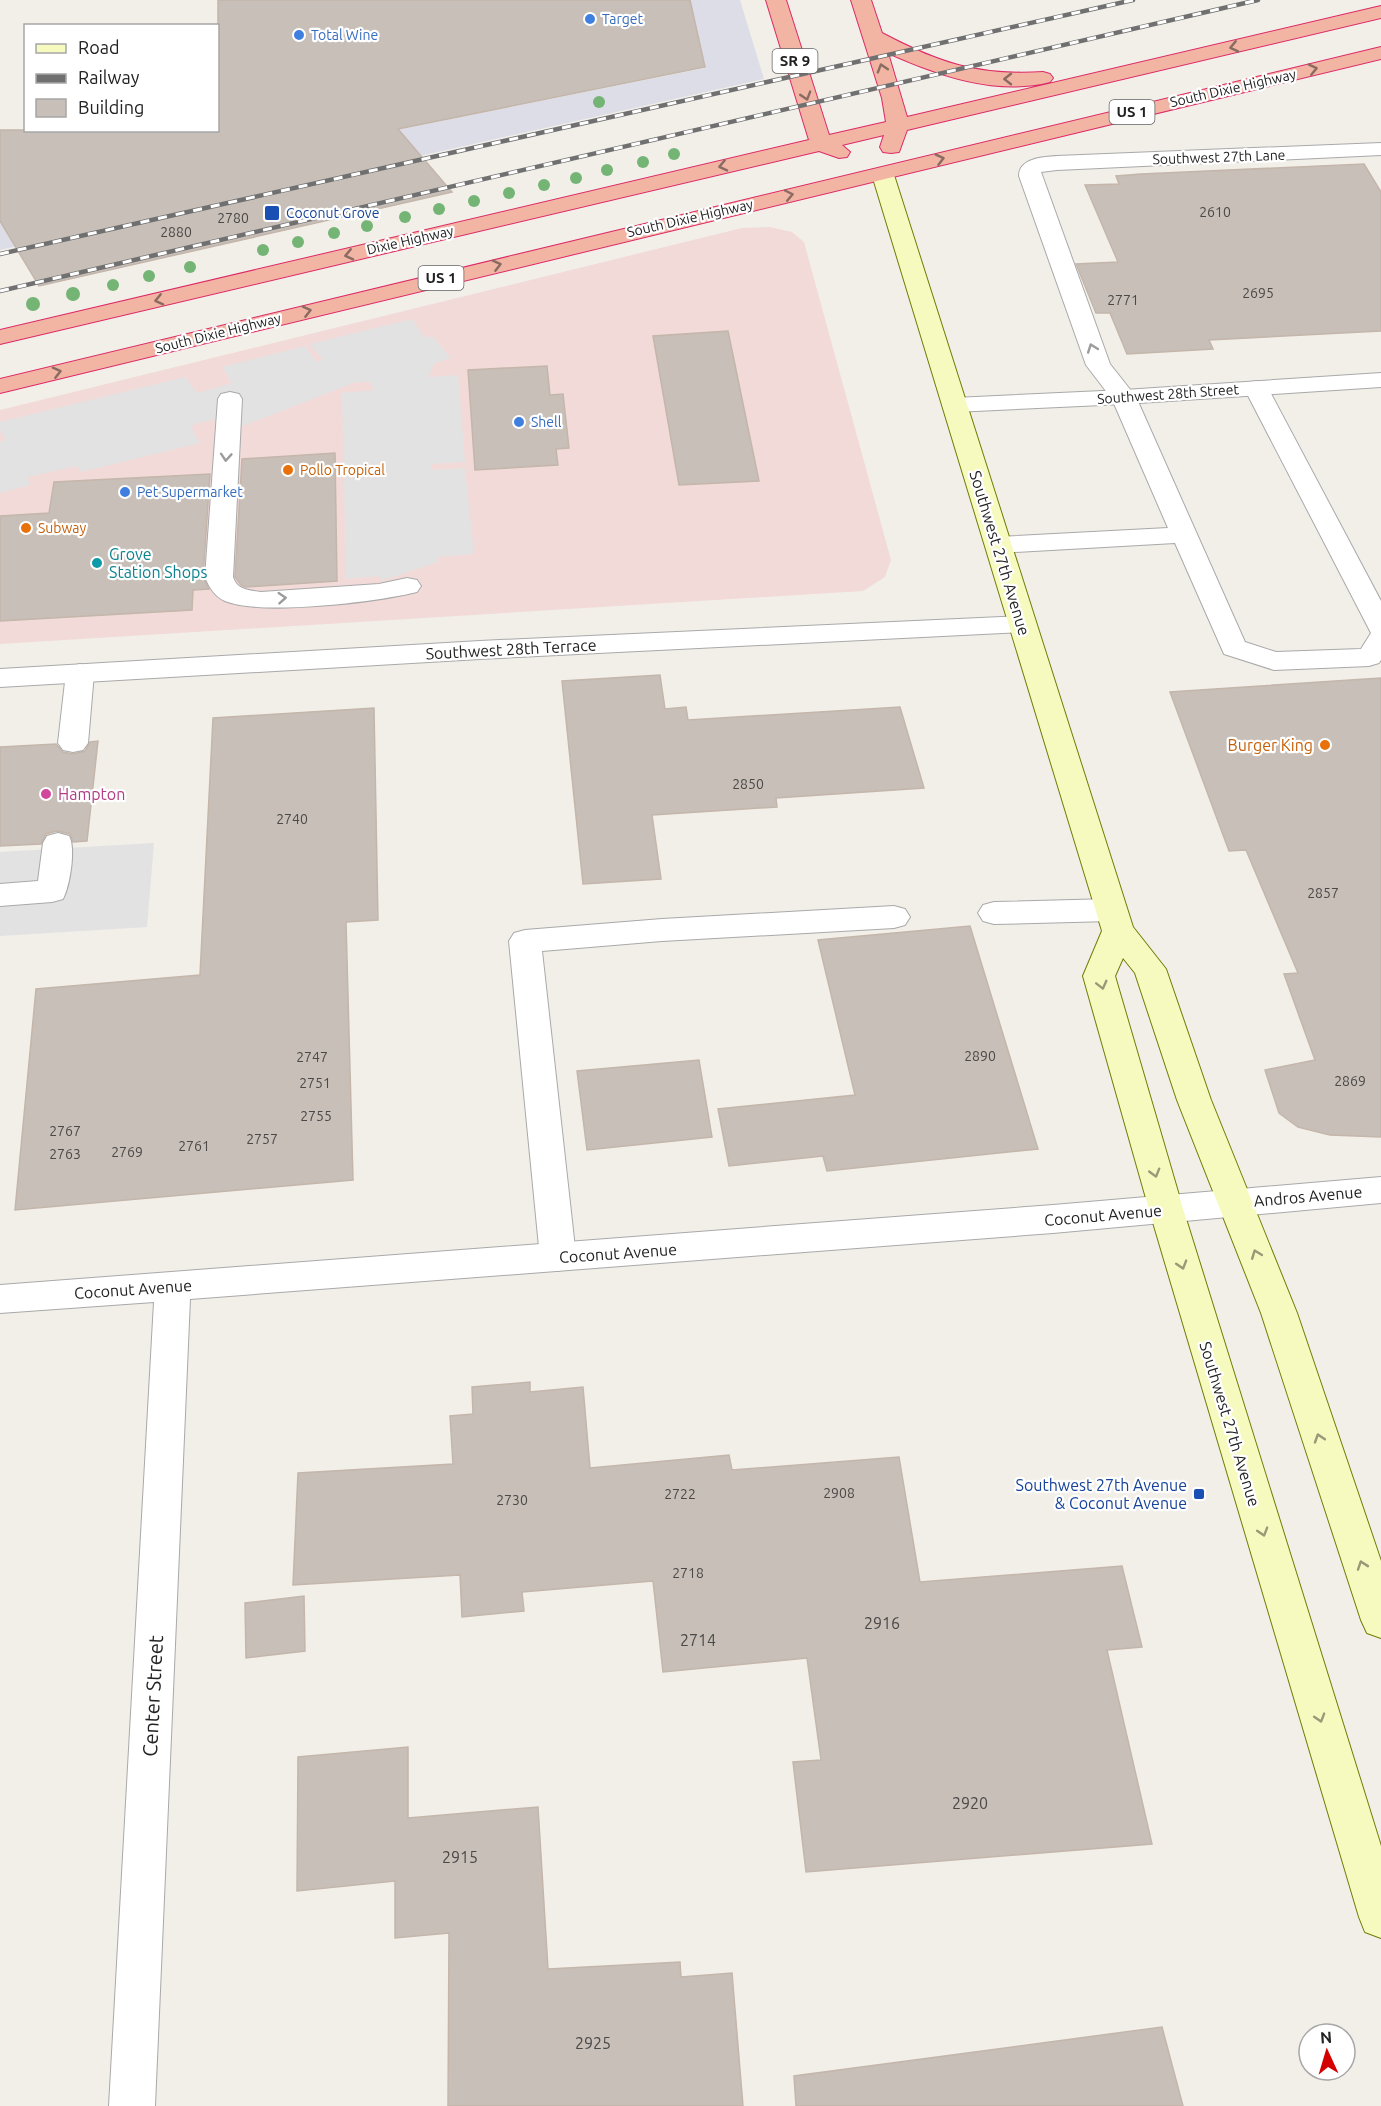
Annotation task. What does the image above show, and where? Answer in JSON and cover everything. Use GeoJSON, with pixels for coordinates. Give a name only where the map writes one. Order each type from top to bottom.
{"type":"FeatureCollection","features":[{"type":"Feature","properties":{"kind":"highway","name":"SR 9"},"geometry":{"type":"LineString","coordinates":[[776,0],[821,143]]}},
{"type":"Feature","properties":{"kind":"highway"},"geometry":{"type":"LineString","coordinates":[[821,143],[883,175],[898,126],[892,98],[861,0]]}},
{"type":"Feature","properties":{"kind":"highway","name":"US 1"},"geometry":{"type":"LineString","coordinates":[[821,143],[1381,12]]}},
{"type":"Feature","properties":{"kind":"highway"},"geometry":{"type":"LineString","coordinates":[[873,37],[918,61],[972,77],[1005,80],[1064,75],[1109,76]]}},
{"type":"Feature","properties":{"kind":"highway","name":"South Dixie Highway"},"geometry":{"type":"LineString","coordinates":[[0,386],[733,208],[883,175],[984,147],[1381,53]]}},
{"type":"Feature","properties":{"kind":"highway","name":"Dixie Highway"},"geometry":{"type":"LineString","coordinates":[[0,337],[821,143]]}},
{"type":"Feature","properties":{"kind":"main road","name":"Southwest 27th Avenue"},"geometry":{"type":"LineString","coordinates":[[883,175],[1115,920],[1150,969],[1194,1100],[1279,1313],[1381,1620]]}},
{"type":"Feature","properties":{"kind":"main road","name":"Southwest 27th Avenue"},"geometry":{"type":"LineString","coordinates":[[1115,920],[1099,976],[1166,1209],[1381,1917]]}},
{"type":"Feature","properties":{"kind":"street","name":"Southwest 27th Lane"},"geometry":{"type":"LineString","coordinates":[[1124,397],[1098,365],[1030,176],[1030,169],[1058,163],[1381,149]]}},
{"type":"Feature","properties":{"kind":"street","name":"Southwest 28th Street"},"geometry":{"type":"LineString","coordinates":[[954,405],[1124,397],[1381,380]]}},
{"type":"Feature","properties":{"kind":"street"},"geometry":{"type":"LineString","coordinates":[[1256,388],[1381,627]]}},
{"type":"Feature","properties":{"kind":"street"},"geometry":{"type":"LineString","coordinates":[[1124,397],[1234,648],[1274,661],[1369,657],[1381,639]]}},
{"type":"Feature","properties":{"kind":"street"},"geometry":{"type":"LineString","coordinates":[[230,399],[219,577],[227,593],[242,598],[261,600],[380,592],[407,586]]}},
{"type":"Feature","properties":{"kind":"street"},"geometry":{"type":"LineString","coordinates":[[998,544],[1185,535]]}},
{"type":"Feature","properties":{"kind":"street","name":"Southwest 28th Terrace"},"geometry":{"type":"LineString","coordinates":[[0,678],[1022,624]]}},
{"type":"Feature","properties":{"kind":"street"},"geometry":{"type":"LineString","coordinates":[[73,743],[80,673]]}},
{"type":"Feature","properties":{"kind":"street"},"geometry":{"type":"LineString","coordinates":[[0,895],[52,891],[58,843]]}},
{"type":"Feature","properties":{"kind":"street"},"geometry":{"type":"LineString","coordinates":[[994,913],[1115,920]]}},
{"type":"Feature","properties":{"kind":"street"},"geometry":{"type":"LineString","coordinates":[[558,1257],[525,941],[674,929],[894,918]]}},
{"type":"Feature","properties":{"kind":"street","name":"Andros Avenue"},"geometry":{"type":"LineString","coordinates":[[1236,1203],[1381,1190]]}},
{"type":"Feature","properties":{"kind":"street","name":"Coconut Avenue"},"geometry":{"type":"LineString","coordinates":[[0,1299],[1236,1203]]}},
{"type":"Feature","properties":{"kind":"street","name":"Center Street"},"geometry":{"type":"LineString","coordinates":[[132,2106],[173,1286]]}},
{"type":"Feature","properties":{"kind":"shaded area"},"geometry":{"type":"Polygon","coordinates":[[[690,0],[740,0],[764,79],[0,250],[0,216],[317,146],[705,68],[690,0]]]}},
{"type":"Feature","properties":{"kind":"shaded area"},"geometry":{"type":"Polygon","coordinates":[[[770,227],[792,232],[804,242],[891,560],[885,577],[863,591],[0,644],[0,410],[742,228],[770,227]]]}},
{"type":"Feature","properties":{"kind":"shaded area"},"geometry":{"type":"Polygon","coordinates":[[[412,319],[425,338],[432,336],[451,358],[435,363],[428,377],[458,375],[465,462],[431,464],[432,470],[465,468],[474,554],[438,557],[438,562],[381,581],[380,576],[346,579],[342,393],[374,390],[370,382],[356,382],[243,426],[212,420],[197,423],[191,427],[200,443],[81,472],[77,466],[28,477],[30,485],[0,493],[0,442],[6,440],[0,430],[0,422],[185,377],[197,393],[232,383],[222,367],[305,346],[317,362],[323,360],[310,344],[412,319]]]}},
{"type":"Feature","properties":{"kind":"shaded area"},"geometry":{"type":"Polygon","coordinates":[[[154,843],[147,927],[0,936],[0,852],[154,843]]]}},
{"type":"Feature","properties":{"kind":"building"},"geometry":{"type":"Polygon","coordinates":[[[218,0],[690,0],[705,67],[398,129],[452,192],[39,286],[0,221],[0,130],[219,132],[218,0]]]}},
{"type":"Feature","properties":{"kind":"building"},"geometry":{"type":"Polygon","coordinates":[[[1364,164],[1381,192],[1381,331],[1209,340],[1213,349],[1127,354],[1110,313],[1096,313],[1076,264],[1118,262],[1085,185],[1119,184],[1116,176],[1141,174],[1364,164]]]}},
{"type":"Feature","properties":{"kind":"building"},"geometry":{"type":"Polygon","coordinates":[[[728,331],[759,481],[679,485],[653,336],[728,331]]]}},
{"type":"Feature","properties":{"kind":"building","name":"Shell"},"geometry":{"type":"Polygon","coordinates":[[[547,366],[550,395],[563,394],[569,448],[556,449],[558,465],[475,470],[468,370],[547,366]]]}},
{"type":"Feature","properties":{"kind":"building"},"geometry":{"type":"Polygon","coordinates":[[[335,453],[337,581],[245,587],[241,585],[235,577],[242,459],[335,453]]]}},
{"type":"Feature","properties":{"kind":"building","name":"Grove Station Shops"},"geometry":{"type":"Polygon","coordinates":[[[210,474],[203,577],[209,589],[193,590],[192,610],[0,621],[0,516],[49,513],[54,482],[210,474]]]}},
{"type":"Feature","properties":{"kind":"building"},"geometry":{"type":"Polygon","coordinates":[[[660,675],[665,709],[686,707],[688,720],[900,707],[924,788],[776,798],[777,807],[652,815],[661,879],[583,884],[562,681],[660,675]]]}},
{"type":"Feature","properties":{"kind":"building"},"geometry":{"type":"Polygon","coordinates":[[[1381,678],[1381,1137],[1330,1135],[1298,1127],[1279,1113],[1265,1070],[1315,1060],[1284,974],[1298,973],[1246,850],[1229,851],[1170,692],[1381,678]]]}},
{"type":"Feature","properties":{"kind":"building"},"geometry":{"type":"Polygon","coordinates":[[[374,708],[378,920],[346,922],[353,1180],[15,1210],[36,989],[200,975],[213,718],[374,708]]]}},
{"type":"Feature","properties":{"kind":"building","name":"Hampton"},"geometry":{"type":"Polygon","coordinates":[[[98,741],[87,841],[73,842],[70,834],[57,831],[46,834],[41,844],[0,846],[0,747],[56,744],[63,752],[73,754],[85,751],[90,742],[98,741]]]}},
{"type":"Feature","properties":{"kind":"building"},"geometry":{"type":"Polygon","coordinates":[[[970,926],[1038,1149],[827,1171],[823,1156],[729,1166],[718,1109],[855,1095],[818,940],[970,926]]]}},
{"type":"Feature","properties":{"kind":"building"},"geometry":{"type":"Polygon","coordinates":[[[699,1060],[712,1137],[587,1150],[577,1071],[699,1060]]]}},
{"type":"Feature","properties":{"kind":"building"},"geometry":{"type":"Polygon","coordinates":[[[530,1382],[530,1392],[583,1387],[590,1468],[729,1455],[732,1470],[899,1457],[920,1582],[1122,1566],[1142,1647],[1107,1650],[1152,1844],[806,1872],[793,1762],[821,1760],[807,1658],[663,1672],[653,1581],[522,1592],[524,1611],[462,1617],[460,1575],[293,1585],[298,1473],[453,1464],[450,1416],[473,1414],[472,1387],[530,1382]]]}},
{"type":"Feature","properties":{"kind":"building"},"geometry":{"type":"Polygon","coordinates":[[[304,1596],[305,1651],[246,1658],[245,1603],[304,1596]]]}},
{"type":"Feature","properties":{"kind":"building"},"geometry":{"type":"Polygon","coordinates":[[[408,1747],[408,1818],[538,1807],[548,1969],[680,1962],[681,1977],[732,1973],[743,2106],[448,2106],[449,1933],[395,1938],[395,1881],[297,1891],[298,1757],[408,1747]]]}},
{"type":"Feature","properties":{"kind":"building"},"geometry":{"type":"Polygon","coordinates":[[[1162,2027],[1183,2106],[796,2106],[794,2076],[1162,2027]]]}},
{"type":"Feature","properties":{"kind":"railway"},"geometry":{"type":"LineString","coordinates":[[0,254],[1133,0]]}},
{"type":"Feature","properties":{"kind":"railway"},"geometry":{"type":"LineString","coordinates":[[0,291],[1258,0]]}},
{"type":"Feature","properties":{"kind":"place","name":"Target"},"geometry":{"type":"Point","coordinates":[590,19]}},
{"type":"Feature","properties":{"kind":"place","name":"Total Wine"},"geometry":{"type":"Point","coordinates":[299,35]}},
{"type":"Feature","properties":{"kind":"place","name":"Coconut Grove"},"geometry":{"type":"Point","coordinates":[272,213]}},
{"type":"Feature","properties":{"kind":"place","name":"Shell"},"geometry":{"type":"Point","coordinates":[519,422]}},
{"type":"Feature","properties":{"kind":"place","name":"Pollo Tropical"},"geometry":{"type":"Point","coordinates":[288,470]}},
{"type":"Feature","properties":{"kind":"place","name":"Pet Supermarket"},"geometry":{"type":"Point","coordinates":[125,492]}},
{"type":"Feature","properties":{"kind":"place","name":"Subway"},"geometry":{"type":"Point","coordinates":[26,528]}},
{"type":"Feature","properties":{"kind":"place","name":"Grove Station Shops"},"geometry":{"type":"Point","coordinates":[97,563]}},
{"type":"Feature","properties":{"kind":"place","name":"Burger King"},"geometry":{"type":"Point","coordinates":[1325,745]}},
{"type":"Feature","properties":{"kind":"place","name":"Hampton"},"geometry":{"type":"Point","coordinates":[46,794]}},
{"type":"Feature","properties":{"kind":"place","name":"Southwest 27th Avenue & Coconut Avenue"},"geometry":{"type":"Point","coordinates":[1199,1494]}}]}
